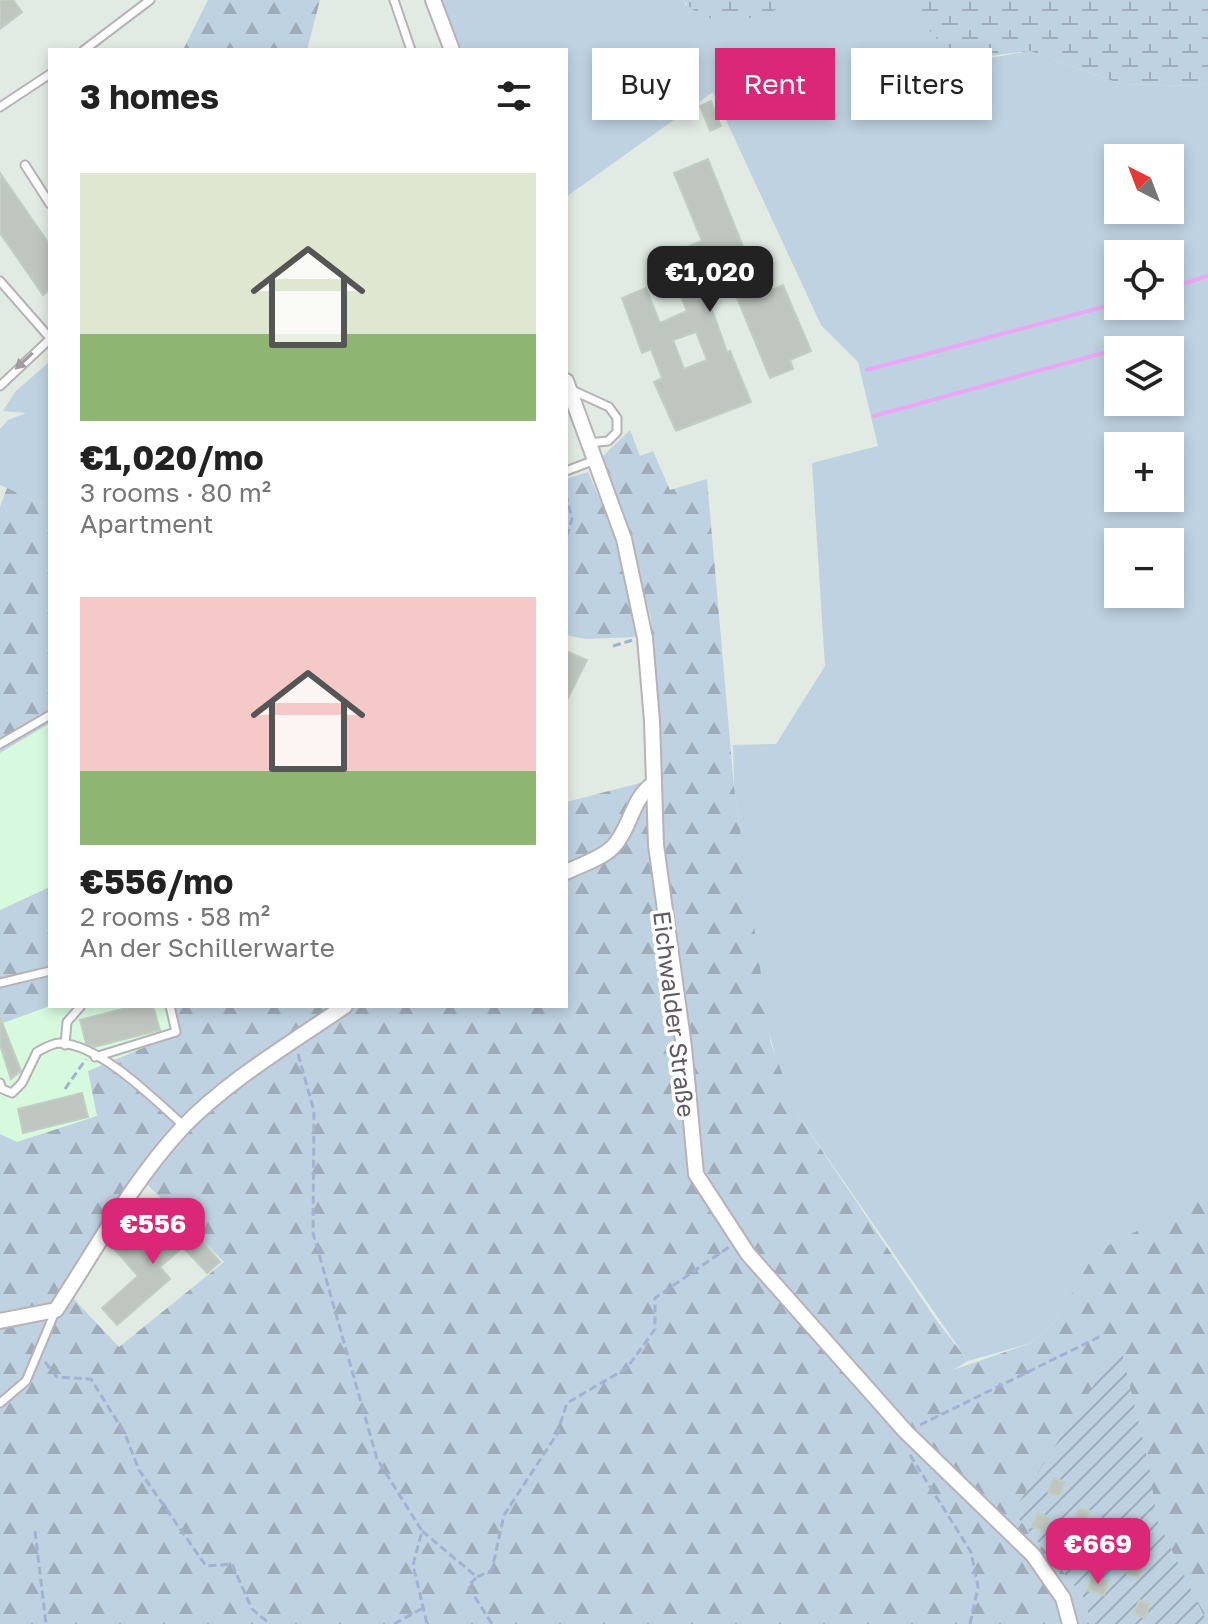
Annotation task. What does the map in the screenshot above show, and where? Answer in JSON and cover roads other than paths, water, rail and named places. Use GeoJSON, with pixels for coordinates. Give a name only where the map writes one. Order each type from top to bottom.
{"type":"FeatureCollection","features":[{"type":"Feature","properties":{"kind":"street"},"geometry":{"type":"LineString","coordinates":[[433,0],[451,48]]}},
{"type":"Feature","properties":{"kind":"street","name":"Eichwalder Straße"},"geometry":{"type":"LineString","coordinates":[[568,385],[624,539],[645,638],[662,913],[684,1047],[691,1151],[696,1174],[738,1241],[906,1432],[1046,1571],[1063,1598],[1070,1624]]}},
{"type":"Feature","properties":{"kind":"street"},"geometry":{"type":"LineString","coordinates":[[568,871],[611,848],[624,831],[642,791],[653,784]]}},
{"type":"Feature","properties":{"kind":"street"},"geometry":{"type":"LineString","coordinates":[[0,1321],[56,1310],[147,1169],[184,1127],[217,1098],[342,1008]]}},
{"type":"Feature","properties":{"kind":"lane"},"geometry":{"type":"LineString","coordinates":[[87,48],[150,0]]}},
{"type":"Feature","properties":{"kind":"lane"},"geometry":{"type":"LineString","coordinates":[[394,0],[410,48]]}},
{"type":"Feature","properties":{"kind":"lane"},"geometry":{"type":"LineString","coordinates":[[0,107],[48,75]]}},
{"type":"Feature","properties":{"kind":"lane"},"geometry":{"type":"LineString","coordinates":[[25,165],[48,201]]}},
{"type":"Feature","properties":{"kind":"lane"},"geometry":{"type":"LineString","coordinates":[[0,281],[48,337]]}},
{"type":"Feature","properties":{"kind":"lane"},"geometry":{"type":"LineString","coordinates":[[0,386],[48,341]]}},
{"type":"Feature","properties":{"kind":"lane"},"geometry":{"type":"LineString","coordinates":[[568,385],[609,407],[617,418],[617,432],[608,441],[588,443]]}},
{"type":"Feature","properties":{"kind":"lane"},"geometry":{"type":"LineString","coordinates":[[568,470],[595,460]]}},
{"type":"Feature","properties":{"kind":"lane"},"geometry":{"type":"LineString","coordinates":[[0,744],[48,716]]}},
{"type":"Feature","properties":{"kind":"lane"},"geometry":{"type":"LineString","coordinates":[[0,983],[48,971]]}},
{"type":"Feature","properties":{"kind":"lane"},"geometry":{"type":"LineString","coordinates":[[65,1045],[67,1022],[78,1008]]}},
{"type":"Feature","properties":{"kind":"lane"},"geometry":{"type":"LineString","coordinates":[[92,1056],[176,1032],[170,1008]]}},
{"type":"Feature","properties":{"kind":"lane"},"geometry":{"type":"LineString","coordinates":[[0,1083],[2,1089],[12,1093],[22,1083],[37,1052],[59,1043],[92,1056],[133,1080],[184,1127]]}},
{"type":"Feature","properties":{"kind":"lane"},"geometry":{"type":"LineString","coordinates":[[0,1403],[26,1381],[56,1310]]}},
{"type":"Feature","properties":{"kind":"waterway"},"geometry":{"type":"LineString","coordinates":[[1184,284],[1208,276]]}},
{"type":"Feature","properties":{"kind":"waterway"},"geometry":{"type":"LineString","coordinates":[[867,370],[1104,307]]}},
{"type":"Feature","properties":{"kind":"waterway"},"geometry":{"type":"LineString","coordinates":[[874,416],[1103,353]]}}]}
